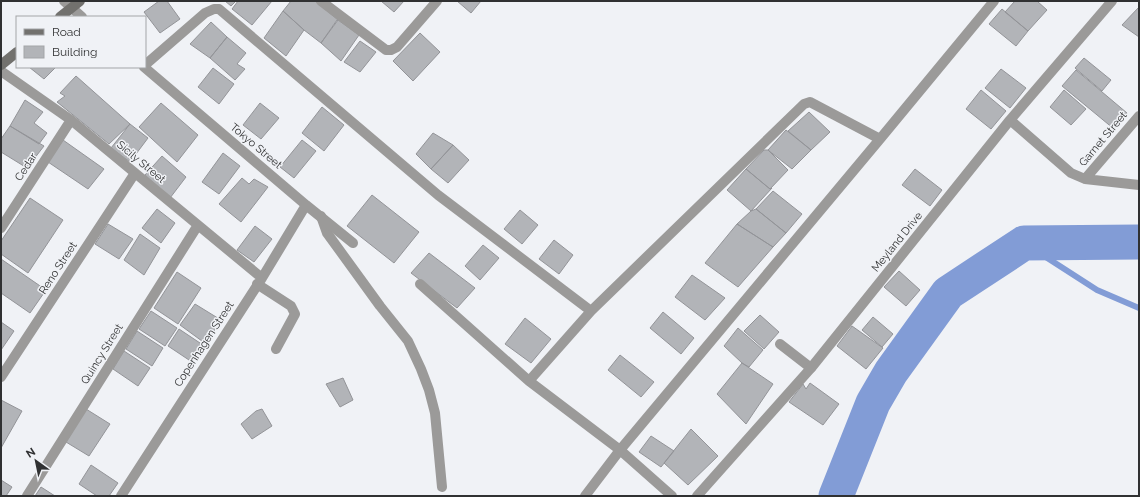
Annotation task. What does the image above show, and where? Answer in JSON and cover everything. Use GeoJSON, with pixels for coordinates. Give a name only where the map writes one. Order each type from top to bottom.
{"type":"FeatureCollection","features":[{"type":"Feature","properties":{"kind":"street"},"geometry":{"type":"LineString","coordinates":[[64,1],[81,16]]}},
{"type":"Feature","properties":{"kind":"street"},"geometry":{"type":"LineString","coordinates":[[61,16],[80,1]]}},
{"type":"Feature","properties":{"kind":"street"},"geometry":{"type":"LineString","coordinates":[[321,1],[386,50],[391,50],[397,47],[433,2]]}},
{"type":"Feature","properties":{"kind":"street"},"geometry":{"type":"LineString","coordinates":[[585,496],[620,450],[994,1]]}},
{"type":"Feature","properties":{"kind":"street","name":"Meyland Drive"},"geometry":{"type":"LineString","coordinates":[[697,496],[811,368],[1010,120],[1112,1]]}},
{"type":"Feature","properties":{"kind":"street"},"geometry":{"type":"LineString","coordinates":[[146,64],[205,13],[214,9],[219,9],[438,195],[591,311]]}},
{"type":"Feature","properties":{"kind":"street"},"geometry":{"type":"LineString","coordinates":[[1,65],[16,53]]}},
{"type":"Feature","properties":{"kind":"street","name":"Tokyo Street"},"geometry":{"type":"LineString","coordinates":[[146,68],[306,205],[354,243]]}},
{"type":"Feature","properties":{"kind":"street","name":"Sicily Street"},"geometry":{"type":"LineString","coordinates":[[1,71],[71,120],[198,225],[259,281],[291,306],[295,314],[276,349]]}},
{"type":"Feature","properties":{"kind":"street"},"geometry":{"type":"LineString","coordinates":[[529,381],[591,311],[804,104],[810,102],[880,139]]}},
{"type":"Feature","properties":{"kind":"street","name":"Garnet Street"},"geometry":{"type":"LineString","coordinates":[[1085,179],[1139,116]]}},
{"type":"Feature","properties":{"kind":"street","name":"Cedar"},"geometry":{"type":"LineString","coordinates":[[1,228],[71,120]]}},
{"type":"Feature","properties":{"kind":"street"},"geometry":{"type":"LineString","coordinates":[[1010,120],[1071,173],[1085,179],[1139,185]]}},
{"type":"Feature","properties":{"kind":"street","name":"Reno Street"},"geometry":{"type":"LineString","coordinates":[[1,377],[135,173]]}},
{"type":"Feature","properties":{"kind":"street","name":"Copenhagen Street"},"geometry":{"type":"LineString","coordinates":[[121,496],[306,205]]}},
{"type":"Feature","properties":{"kind":"street"},"geometry":{"type":"LineString","coordinates":[[321,216],[328,233],[380,306],[408,341],[421,369],[429,390],[435,413],[442,487]]}},
{"type":"Feature","properties":{"kind":"street","name":"Quincy Street"},"geometry":{"type":"LineString","coordinates":[[27,496],[198,225]]}},
{"type":"Feature","properties":{"kind":"street"},"geometry":{"type":"LineString","coordinates":[[420,284],[529,381],[620,450],[672,496]]}},
{"type":"Feature","properties":{"kind":"street"},"geometry":{"type":"LineString","coordinates":[[780,344],[811,368]]}},
{"type":"Feature","properties":{"kind":"building"},"geometry":{"type":"Polygon","coordinates":[[[159,1],[167,1],[180,19],[160,33],[144,12],[159,1]]]}},
{"type":"Feature","properties":{"kind":"building"},"geometry":{"type":"Polygon","coordinates":[[[225,1],[236,1],[231,6],[225,1]]]}},
{"type":"Feature","properties":{"kind":"building"},"geometry":{"type":"Polygon","coordinates":[[[238,1],[272,1],[252,25],[232,9],[238,1]]]}},
{"type":"Feature","properties":{"kind":"building"},"geometry":{"type":"Polygon","coordinates":[[[291,1],[315,1],[338,20],[321,43],[283,11],[291,1]]]}},
{"type":"Feature","properties":{"kind":"building"},"geometry":{"type":"Polygon","coordinates":[[[381,1],[404,1],[394,12],[381,1]]]}},
{"type":"Feature","properties":{"kind":"building"},"geometry":{"type":"Polygon","coordinates":[[[457,1],[481,1],[471,13],[457,1]]]}},
{"type":"Feature","properties":{"kind":"building"},"geometry":{"type":"Polygon","coordinates":[[[1015,1],[1037,1],[1047,10],[1028,31],[1005,12],[1015,1]]]}},
{"type":"Feature","properties":{"kind":"building"},"geometry":{"type":"Polygon","coordinates":[[[1139,7],[1139,37],[1122,25],[1139,7]]]}},
{"type":"Feature","properties":{"kind":"building"},"geometry":{"type":"Polygon","coordinates":[[[1002,9],[1028,31],[1016,46],[989,24],[1002,9]]]}},
{"type":"Feature","properties":{"kind":"building"},"geometry":{"type":"Polygon","coordinates":[[[283,11],[304,30],[286,56],[264,38],[283,11]]]}},
{"type":"Feature","properties":{"kind":"building"},"geometry":{"type":"Polygon","coordinates":[[[338,20],[359,35],[341,61],[321,43],[338,20]]]}},
{"type":"Feature","properties":{"kind":"building"},"geometry":{"type":"Polygon","coordinates":[[[211,22],[227,37],[210,58],[190,44],[211,22]]]}},
{"type":"Feature","properties":{"kind":"building"},"geometry":{"type":"Polygon","coordinates":[[[420,33],[440,52],[413,81],[393,61],[420,33]]]}},
{"type":"Feature","properties":{"kind":"building"},"geometry":{"type":"Polygon","coordinates":[[[227,37],[246,53],[237,64],[245,69],[235,80],[210,58],[227,37]]]}},
{"type":"Feature","properties":{"kind":"building"},"geometry":{"type":"Polygon","coordinates":[[[360,41],[376,52],[360,72],[344,62],[360,41]]]}},
{"type":"Feature","properties":{"kind":"building"},"geometry":{"type":"Polygon","coordinates":[[[1084,58],[1111,80],[1102,91],[1075,68],[1084,58]]]}},
{"type":"Feature","properties":{"kind":"building"},"geometry":{"type":"Polygon","coordinates":[[[30,68],[55,68],[44,79],[30,68]]]}},
{"type":"Feature","properties":{"kind":"building"},"geometry":{"type":"Polygon","coordinates":[[[213,68],[234,84],[219,104],[198,87],[213,68]]]}},
{"type":"Feature","properties":{"kind":"building"},"geometry":{"type":"Polygon","coordinates":[[[1001,69],[1026,88],[1010,108],[985,88],[1001,69]]]}},
{"type":"Feature","properties":{"kind":"building"},"geometry":{"type":"Polygon","coordinates":[[[1076,70],[1127,113],[1114,129],[1062,86],[1076,70]]]}},
{"type":"Feature","properties":{"kind":"building"},"geometry":{"type":"Polygon","coordinates":[[[76,76],[130,124],[109,144],[57,102],[65,96],[60,93],[76,76]]]}},
{"type":"Feature","properties":{"kind":"building"},"geometry":{"type":"Polygon","coordinates":[[[981,90],[1006,111],[991,129],[966,109],[981,90]]]}},
{"type":"Feature","properties":{"kind":"building"},"geometry":{"type":"Polygon","coordinates":[[[1064,90],[1086,109],[1071,125],[1050,107],[1064,90]]]}},
{"type":"Feature","properties":{"kind":"building"},"geometry":{"type":"Polygon","coordinates":[[[25,100],[43,112],[34,123],[47,133],[39,144],[10,126],[25,100]]]}},
{"type":"Feature","properties":{"kind":"building"},"geometry":{"type":"Polygon","coordinates":[[[161,103],[198,135],[177,162],[139,127],[161,103]]]}},
{"type":"Feature","properties":{"kind":"building"},"geometry":{"type":"Polygon","coordinates":[[[260,103],[279,118],[261,139],[243,125],[260,103]]]}},
{"type":"Feature","properties":{"kind":"building"},"geometry":{"type":"Polygon","coordinates":[[[322,107],[344,125],[324,151],[302,133],[322,107]]]}},
{"type":"Feature","properties":{"kind":"building"},"geometry":{"type":"Polygon","coordinates":[[[809,112],[830,132],[811,150],[788,131],[809,112]]]}},
{"type":"Feature","properties":{"kind":"building"},"geometry":{"type":"Polygon","coordinates":[[[130,124],[148,138],[130,162],[111,148],[130,124]]]}},
{"type":"Feature","properties":{"kind":"building"},"geometry":{"type":"Polygon","coordinates":[[[10,126],[44,146],[27,168],[1,152],[1,139],[10,126]]]}},
{"type":"Feature","properties":{"kind":"building"},"geometry":{"type":"Polygon","coordinates":[[[786,130],[811,150],[792,169],[768,150],[786,130]]]}},
{"type":"Feature","properties":{"kind":"building"},"geometry":{"type":"Polygon","coordinates":[[[433,133],[453,145],[431,169],[416,154],[433,133]]]}},
{"type":"Feature","properties":{"kind":"building"},"geometry":{"type":"Polygon","coordinates":[[[63,140],[104,169],[88,189],[48,162],[63,140]]]}},
{"type":"Feature","properties":{"kind":"building"},"geometry":{"type":"Polygon","coordinates":[[[302,140],[316,151],[294,178],[280,167],[302,140]]]}},
{"type":"Feature","properties":{"kind":"building"},"geometry":{"type":"Polygon","coordinates":[[[453,145],[469,160],[448,183],[431,169],[453,145]]]}},
{"type":"Feature","properties":{"kind":"building"},"geometry":{"type":"Polygon","coordinates":[[[764,150],[768,150],[788,170],[770,189],[746,169],[764,150]]]}},
{"type":"Feature","properties":{"kind":"building"},"geometry":{"type":"Polygon","coordinates":[[[223,153],[240,166],[219,194],[202,182],[223,153]]]}},
{"type":"Feature","properties":{"kind":"building"},"geometry":{"type":"Polygon","coordinates":[[[162,156],[186,177],[170,198],[145,175],[162,156]]]}},
{"type":"Feature","properties":{"kind":"building"},"geometry":{"type":"Polygon","coordinates":[[[746,169],[770,189],[772,188],[751,211],[727,190],[746,169]]]}},
{"type":"Feature","properties":{"kind":"building"},"geometry":{"type":"Polygon","coordinates":[[[915,169],[942,190],[930,206],[902,185],[915,169]]]}},
{"type":"Feature","properties":{"kind":"building"},"geometry":{"type":"Polygon","coordinates":[[[242,178],[249,184],[254,179],[268,187],[241,222],[219,204],[242,178]]]}},
{"type":"Feature","properties":{"kind":"building"},"geometry":{"type":"Polygon","coordinates":[[[773,191],[802,214],[786,233],[756,209],[773,191]]]}},
{"type":"Feature","properties":{"kind":"building"},"geometry":{"type":"Polygon","coordinates":[[[372,195],[419,232],[394,263],[347,226],[372,195]]]}},
{"type":"Feature","properties":{"kind":"building"},"geometry":{"type":"Polygon","coordinates":[[[30,198],[63,220],[28,273],[1,254],[1,241],[30,198]]]}},
{"type":"Feature","properties":{"kind":"building"},"geometry":{"type":"Polygon","coordinates":[[[157,209],[175,223],[161,243],[142,228],[157,209]]]}},
{"type":"Feature","properties":{"kind":"building"},"geometry":{"type":"Polygon","coordinates":[[[756,209],[786,233],[773,247],[737,224],[751,211],[756,209]]]}},
{"type":"Feature","properties":{"kind":"building"},"geometry":{"type":"Polygon","coordinates":[[[520,210],[538,225],[522,244],[504,229],[520,210]]]}},
{"type":"Feature","properties":{"kind":"building"},"geometry":{"type":"Polygon","coordinates":[[[108,224],[133,239],[119,259],[95,244],[108,224]]]}},
{"type":"Feature","properties":{"kind":"building"},"geometry":{"type":"Polygon","coordinates":[[[737,224],[773,247],[738,287],[705,263],[737,224]]]}},
{"type":"Feature","properties":{"kind":"building"},"geometry":{"type":"Polygon","coordinates":[[[255,226],[272,239],[254,262],[237,250],[255,226]]]}},
{"type":"Feature","properties":{"kind":"building"},"geometry":{"type":"Polygon","coordinates":[[[140,234],[160,248],[144,275],[124,260],[140,234]]]}},
{"type":"Feature","properties":{"kind":"building"},"geometry":{"type":"Polygon","coordinates":[[[554,240],[573,255],[559,274],[539,259],[554,240]]]}},
{"type":"Feature","properties":{"kind":"building"},"geometry":{"type":"Polygon","coordinates":[[[483,245],[499,258],[480,280],[465,266],[483,245]]]}},
{"type":"Feature","properties":{"kind":"building"},"geometry":{"type":"Polygon","coordinates":[[[429,253],[475,288],[457,308],[411,273],[429,253]]]}},
{"type":"Feature","properties":{"kind":"building"},"geometry":{"type":"Polygon","coordinates":[[[1,259],[46,290],[30,313],[1,293],[1,259]]]}},
{"type":"Feature","properties":{"kind":"building"},"geometry":{"type":"Polygon","coordinates":[[[899,271],[920,290],[906,306],[884,287],[899,271]]]}},
{"type":"Feature","properties":{"kind":"building"},"geometry":{"type":"Polygon","coordinates":[[[177,272],[201,288],[178,324],[154,308],[177,272]]]}},
{"type":"Feature","properties":{"kind":"building"},"geometry":{"type":"Polygon","coordinates":[[[692,275],[725,298],[705,320],[675,297],[692,275]]]}},
{"type":"Feature","properties":{"kind":"building"},"geometry":{"type":"Polygon","coordinates":[[[195,304],[221,320],[206,344],[180,325],[195,304]]]}},
{"type":"Feature","properties":{"kind":"building"},"geometry":{"type":"Polygon","coordinates":[[[151,311],[177,328],[165,346],[139,329],[151,311]]]}},
{"type":"Feature","properties":{"kind":"building"},"geometry":{"type":"Polygon","coordinates":[[[663,312],[694,338],[681,354],[650,328],[663,312]]]}},
{"type":"Feature","properties":{"kind":"building"},"geometry":{"type":"Polygon","coordinates":[[[760,315],[779,332],[764,349],[744,331],[760,315]]]}},
{"type":"Feature","properties":{"kind":"building"},"geometry":{"type":"Polygon","coordinates":[[[873,317],[893,334],[882,347],[862,330],[873,317]]]}},
{"type":"Feature","properties":{"kind":"building"},"geometry":{"type":"Polygon","coordinates":[[[525,318],[551,339],[531,363],[505,344],[525,318]]]}},
{"type":"Feature","properties":{"kind":"building"},"geometry":{"type":"Polygon","coordinates":[[[1,322],[14,331],[1,350],[1,322]]]}},
{"type":"Feature","properties":{"kind":"building"},"geometry":{"type":"Polygon","coordinates":[[[852,326],[883,348],[866,369],[837,346],[852,326]]]}},
{"type":"Feature","properties":{"kind":"building"},"geometry":{"type":"Polygon","coordinates":[[[738,328],[763,350],[749,367],[742,363],[724,346],[738,328]]]}},
{"type":"Feature","properties":{"kind":"building"},"geometry":{"type":"Polygon","coordinates":[[[179,329],[203,345],[192,362],[168,346],[179,329]]]}},
{"type":"Feature","properties":{"kind":"building"},"geometry":{"type":"Polygon","coordinates":[[[137,331],[163,348],[152,366],[126,349],[137,331]]]}},
{"type":"Feature","properties":{"kind":"building"},"geometry":{"type":"Polygon","coordinates":[[[124,351],[150,368],[138,386],[113,369],[124,351]]]}},
{"type":"Feature","properties":{"kind":"building"},"geometry":{"type":"Polygon","coordinates":[[[620,355],[654,382],[641,397],[608,370],[620,355]]]}},
{"type":"Feature","properties":{"kind":"building"},"geometry":{"type":"Polygon","coordinates":[[[742,363],[773,384],[746,424],[717,394],[742,363]]]}},
{"type":"Feature","properties":{"kind":"building"},"geometry":{"type":"Polygon","coordinates":[[[343,378],[353,400],[340,407],[326,384],[343,378]]]}},
{"type":"Feature","properties":{"kind":"building"},"geometry":{"type":"Polygon","coordinates":[[[810,383],[839,404],[823,425],[789,402],[803,384],[806,389],[810,383]]]}},
{"type":"Feature","properties":{"kind":"building"},"geometry":{"type":"Polygon","coordinates":[[[1,400],[22,411],[1,448],[1,400]]]}},
{"type":"Feature","properties":{"kind":"building"},"geometry":{"type":"Polygon","coordinates":[[[86,409],[110,424],[89,456],[66,442],[86,409]]]}},
{"type":"Feature","properties":{"kind":"building"},"geometry":{"type":"Polygon","coordinates":[[[262,409],[272,426],[252,439],[241,424],[256,411],[262,409]]]}},
{"type":"Feature","properties":{"kind":"building"},"geometry":{"type":"Polygon","coordinates":[[[691,429],[718,456],[688,485],[664,463],[691,429]]]}},
{"type":"Feature","properties":{"kind":"building"},"geometry":{"type":"Polygon","coordinates":[[[651,436],[674,451],[661,467],[639,452],[651,436]]]}},
{"type":"Feature","properties":{"kind":"building"},"geometry":{"type":"Polygon","coordinates":[[[91,465],[118,483],[109,496],[97,496],[79,484],[91,465]]]}},
{"type":"Feature","properties":{"kind":"building"},"geometry":{"type":"Polygon","coordinates":[[[1,480],[12,487],[6,496],[1,496],[1,480]]]}},
{"type":"Feature","properties":{"kind":"building"},"geometry":{"type":"Polygon","coordinates":[[[41,487],[55,496],[35,496],[41,487]]]}},
{"type":"Feature","properties":{"kind":"waterway"},"geometry":{"type":"LineString","coordinates":[[836,496],[873,403],[891,372],[948,293],[1024,243],[1139,242]]}},
{"type":"Feature","properties":{"kind":"waterway"},"geometry":{"type":"LineString","coordinates":[[1024,243],[1097,290],[1139,308]]}}]}
